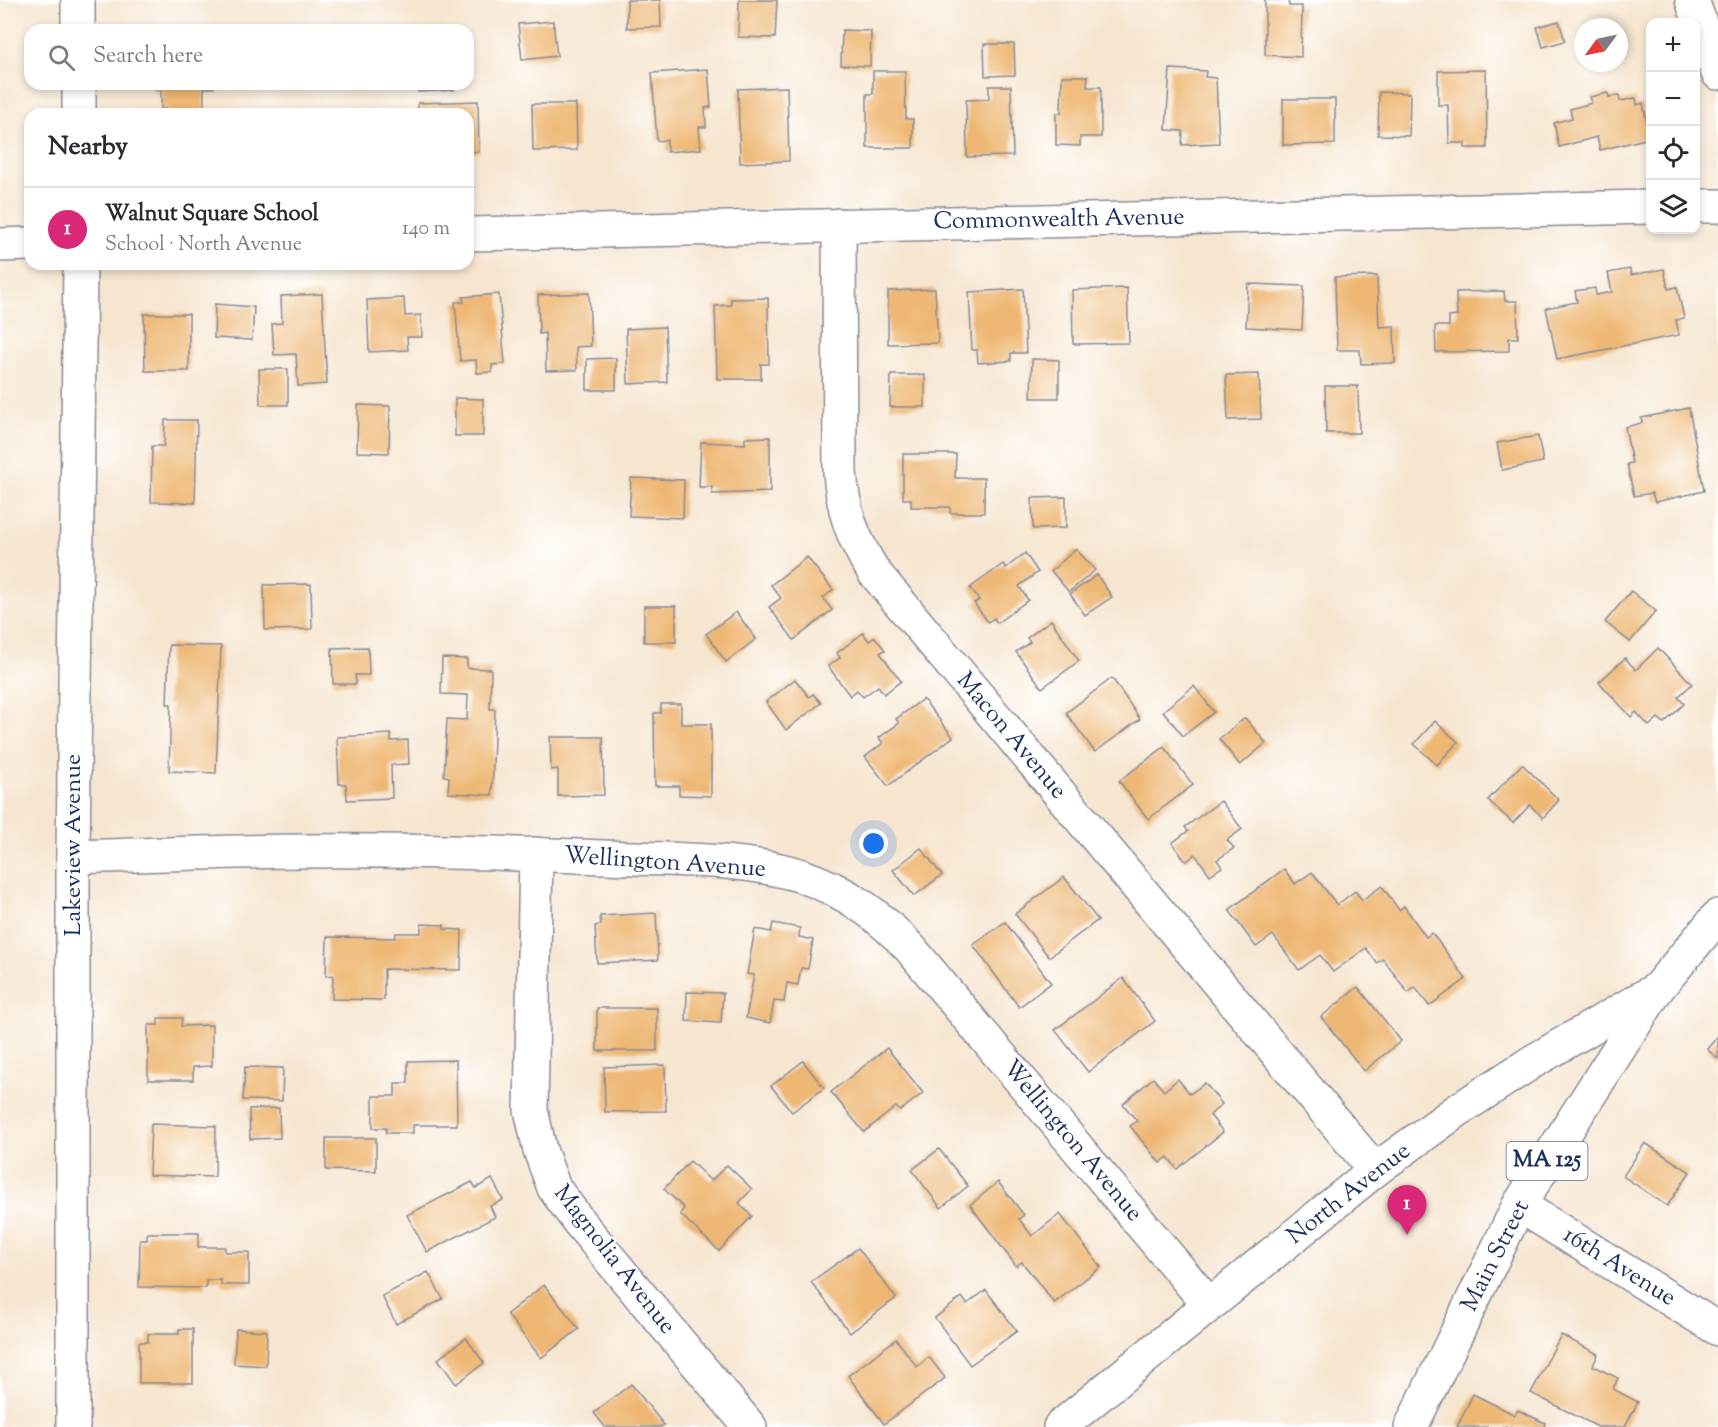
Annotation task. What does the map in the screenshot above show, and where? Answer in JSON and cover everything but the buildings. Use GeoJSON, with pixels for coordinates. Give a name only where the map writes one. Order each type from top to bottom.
{"type":"FeatureCollection","features":[{"type":"Feature","properties":{"kind":"street"},"geometry":{"type":"LineString","coordinates":[[78,0],[78,24]]}},
{"type":"Feature","properties":{"kind":"street"},"geometry":{"type":"LineString","coordinates":[[1692,0],[1718,73]]}},
{"type":"Feature","properties":{"kind":"street"},"geometry":{"type":"LineString","coordinates":[[79,90],[79,108]]}},
{"type":"Feature","properties":{"kind":"street"},"geometry":{"type":"LineString","coordinates":[[1700,206],[1718,206]]}},
{"type":"Feature","properties":{"kind":"street","name":"Commonwealth Avenue"},"geometry":{"type":"LineString","coordinates":[[474,234],[1646,207]]}},
{"type":"Feature","properties":{"kind":"street","name":"Macon Avenue"},"geometry":{"type":"LineString","coordinates":[[839,225],[840,472],[842,499],[860,550],[882,582],[1375,1170]]}},
{"type":"Feature","properties":{"kind":"street"},"geometry":{"type":"LineString","coordinates":[[0,245],[24,244]]}},
{"type":"Feature","properties":{"kind":"street","name":"Lakeview Avenue"},"geometry":{"type":"LineString","coordinates":[[73,1427],[73,856],[80,270]]}},
{"type":"Feature","properties":{"kind":"street","name":"Wellington Avenue"},"geometry":{"type":"LineString","coordinates":[[73,856],[305,851],[536,854],[759,866],[801,876],[842,892],[878,916],[910,948],[1209,1305]]}},
{"type":"Feature","properties":{"kind":"street","name":"Magnolia Avenue"},"geometry":{"type":"LineString","coordinates":[[536,854],[531,1110],[540,1150],[554,1188],[579,1222],[750,1427]]}},
{"type":"Feature","properties":{"kind":"street","name":"Main Street"},"geometry":{"type":"LineString","coordinates":[[1411,1427],[1520,1205],[1657,988],[1718,916]]}},
{"type":"Feature","properties":{"kind":"street","name":"North Avenue"},"geometry":{"type":"LineString","coordinates":[[1060,1427],[1375,1170],[1458,1110],[1532,1062],[1657,988]]}},
{"type":"Feature","properties":{"kind":"street","name":"16th Avenue"},"geometry":{"type":"LineString","coordinates":[[1520,1205],[1718,1329]]}},
{"type":"Feature","properties":{"kind":"place","name":"Walnut Square School"},"geometry":{"type":"Point","coordinates":[1407,1235]}}]}
